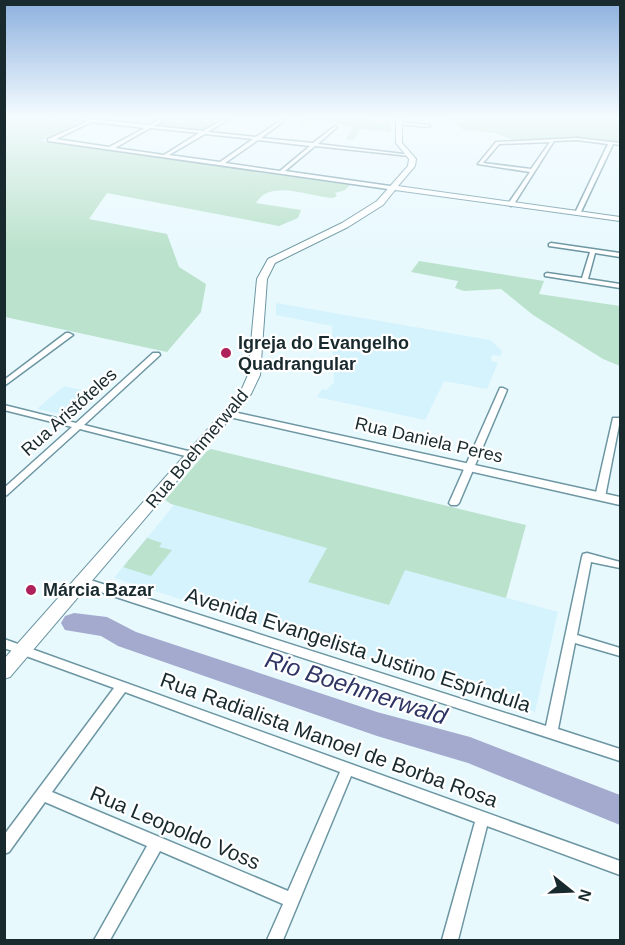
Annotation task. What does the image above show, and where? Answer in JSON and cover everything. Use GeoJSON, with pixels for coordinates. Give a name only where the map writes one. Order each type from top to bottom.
{"type":"FeatureCollection","features":[{"type":"Feature","properties":{"kind":"main road","name":"Rua Boehmerwald"},"geometry":{"type":"LineString","coordinates":[[4,672],[245,394],[254,375],[262,279],[267,265],[281,255],[361,217],[381,203],[395,188],[412,161]]}},
{"type":"Feature","properties":{"kind":"main road"},"geometry":{"type":"LineString","coordinates":[[395,188],[621,219]]}},
{"type":"Feature","properties":{"kind":"street"},"geometry":{"type":"LineString","coordinates":[[201,161],[395,188]]}},
{"type":"Feature","properties":{"kind":"street"},"geometry":{"type":"LineString","coordinates":[[221,164],[225,161]]}},
{"type":"Feature","properties":{"kind":"street"},"geometry":{"type":"LineString","coordinates":[[281,172],[294,161]]}},
{"type":"Feature","properties":{"kind":"street"},"geometry":{"type":"LineString","coordinates":[[482,161],[480,164],[533,171]]}},
{"type":"Feature","properties":{"kind":"street"},"geometry":{"type":"LineString","coordinates":[[511,204],[539,161]]}},
{"type":"Feature","properties":{"kind":"street"},"geometry":{"type":"LineString","coordinates":[[578,213],[602,161]]}},
{"type":"Feature","properties":{"kind":"street"},"geometry":{"type":"LineString","coordinates":[[551,245],[621,255]]}},
{"type":"Feature","properties":{"kind":"street"},"geometry":{"type":"LineString","coordinates":[[584,281],[593,251]]}},
{"type":"Feature","properties":{"kind":"street"},"geometry":{"type":"LineString","coordinates":[[547,275],[621,286]]}},
{"type":"Feature","properties":{"kind":"street"},"geometry":{"type":"LineString","coordinates":[[4,384],[69,334]]}},
{"type":"Feature","properties":{"kind":"street","name":"Rua Aristóteles"},"geometry":{"type":"LineString","coordinates":[[4,493],[156,355]]}},
{"type":"Feature","properties":{"kind":"street"},"geometry":{"type":"LineString","coordinates":[[454,503],[502,390]]}},
{"type":"Feature","properties":{"kind":"street"},"geometry":{"type":"LineString","coordinates":[[4,407],[193,455]]}},
{"type":"Feature","properties":{"kind":"street","name":"Rua Daniela Peres"},"geometry":{"type":"LineString","coordinates":[[229,414],[621,501]]}},
{"type":"Feature","properties":{"kind":"street"},"geometry":{"type":"LineString","coordinates":[[600,497],[616,420]]}},
{"type":"Feature","properties":{"kind":"street"},"geometry":{"type":"LineString","coordinates":[[551,732],[587,557],[621,565]]}},
{"type":"Feature","properties":{"kind":"street","name":"Avenida Evangelista Justino Espíndula"},"geometry":{"type":"LineString","coordinates":[[83,582],[621,755]]}},
{"type":"Feature","properties":{"kind":"street"},"geometry":{"type":"LineString","coordinates":[[570,637],[621,652]]}},
{"type":"Feature","properties":{"kind":"street","name":"Rua Radialista Manoel de Borba Rosa"},"geometry":{"type":"LineString","coordinates":[[4,642],[621,868]]}},
{"type":"Feature","properties":{"kind":"street"},"geometry":{"type":"LineString","coordinates":[[4,847],[123,686]]}},
{"type":"Feature","properties":{"kind":"street"},"geometry":{"type":"LineString","coordinates":[[275,940],[348,768]]}},
{"type":"Feature","properties":{"kind":"street","name":"Rua Leopoldo Voss"},"geometry":{"type":"LineString","coordinates":[[43,795],[292,900]]}},
{"type":"Feature","properties":{"kind":"street"},"geometry":{"type":"LineString","coordinates":[[450,940],[483,817]]}},
{"type":"Feature","properties":{"kind":"street"},"geometry":{"type":"LineString","coordinates":[[102,940],[157,843]]}},
{"type":"Feature","properties":{"kind":"shaded area"},"geometry":{"type":"Polygon","coordinates":[[[276,303],[490,340],[502,351],[501,356],[491,357],[491,361],[498,363],[487,389],[444,381],[425,420],[317,397],[322,389],[327,390],[334,382],[332,326],[276,315],[276,303]]]}},
{"type":"Feature","properties":{"kind":"shaded area"},"geometry":{"type":"Polygon","coordinates":[[[64,386],[101,395],[74,417],[37,409],[64,386]]]}},
{"type":"Feature","properties":{"kind":"shaded area"},"geometry":{"type":"Polygon","coordinates":[[[174,505],[558,612],[535,712],[114,578],[174,505]]]}},
{"type":"Feature","properties":{"kind":"green space"},"geometry":{"type":"Polygon","coordinates":[[[5,161],[182,161],[350,185],[345,190],[335,193],[337,196],[333,198],[280,190],[262,196],[256,203],[301,210],[298,218],[279,226],[107,193],[89,219],[167,234],[179,267],[206,284],[201,312],[167,352],[5,317],[5,161]]]}},
{"type":"Feature","properties":{"kind":"green space"},"geometry":{"type":"Polygon","coordinates":[[[419,261],[544,281],[539,294],[620,306],[620,366],[603,359],[533,315],[501,289],[464,291],[455,288],[458,281],[411,272],[419,261]]]}},
{"type":"Feature","properties":{"kind":"green space"},"geometry":{"type":"Polygon","coordinates":[[[211,449],[526,525],[506,598],[405,570],[389,605],[308,582],[327,548],[171,504],[165,500],[211,449]]]}},
{"type":"Feature","properties":{"kind":"green space"},"geometry":{"type":"Polygon","coordinates":[[[147,538],[162,543],[159,547],[172,550],[151,576],[123,567],[147,538]]]}},
{"type":"Feature","properties":{"kind":"waterway","name":"Rio Boehmerwald"},"geometry":{"type":"LineString","coordinates":[[74,623],[107,627],[127,639],[377,724],[470,750],[620,810]]}},
{"type":"Feature","properties":{"kind":"place","name":"Igreja do Evangelho Quadrangular"},"geometry":{"type":"Point","coordinates":[226,353]}},
{"type":"Feature","properties":{"kind":"place","name":"Márcia Bazar"},"geometry":{"type":"Point","coordinates":[31,590]}}]}
